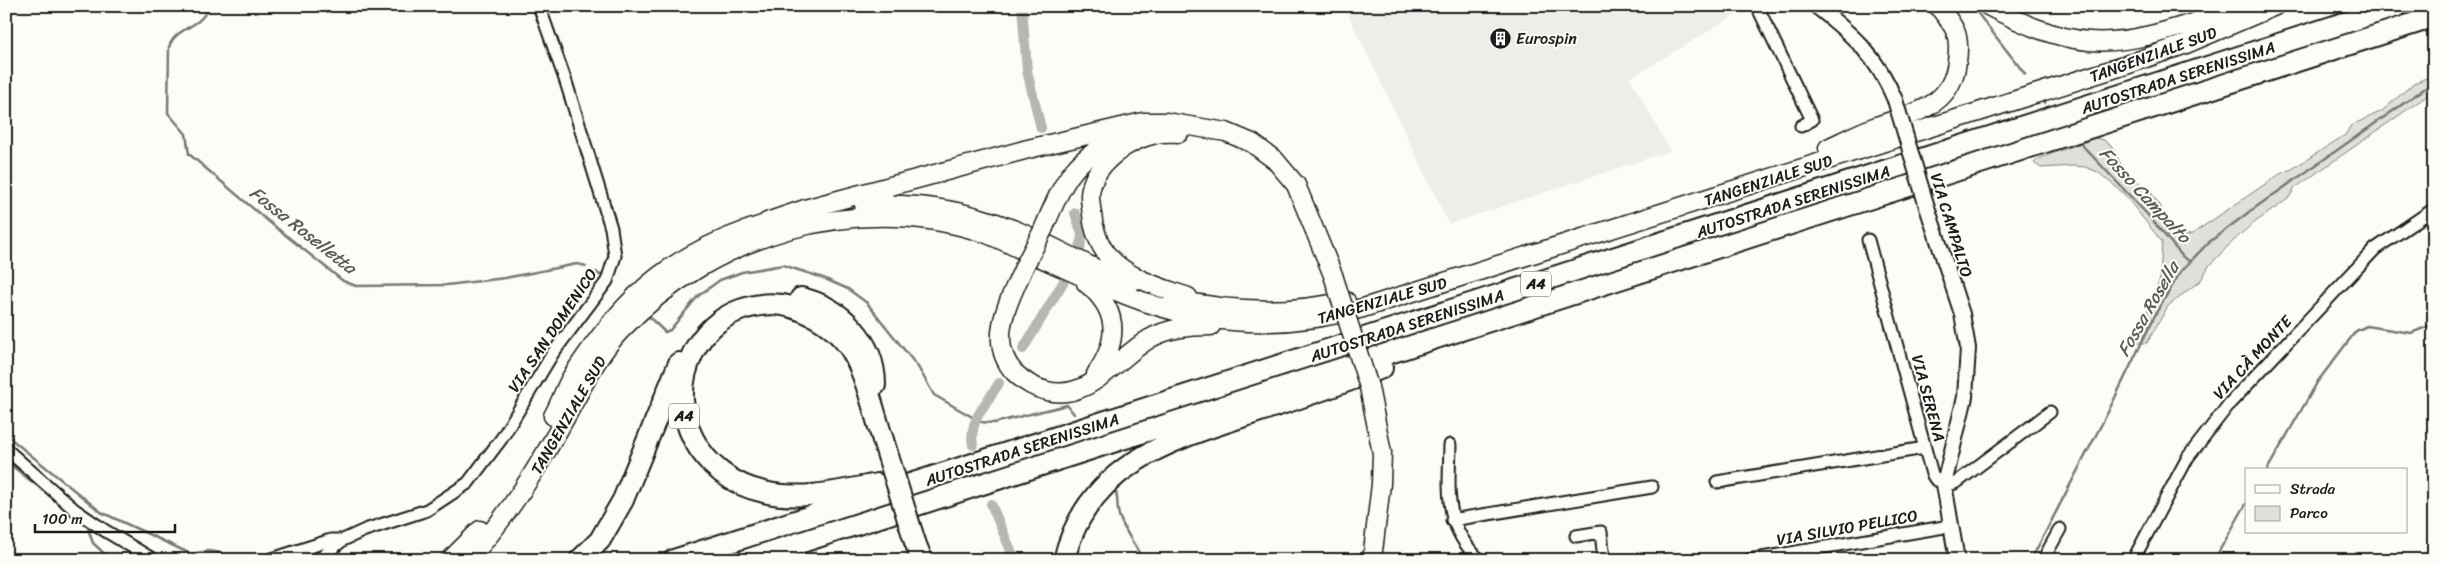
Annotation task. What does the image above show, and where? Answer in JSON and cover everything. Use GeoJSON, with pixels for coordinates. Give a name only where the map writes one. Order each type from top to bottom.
{"type":"FeatureCollection","features":[{"type":"Feature","properties":{"kind":"highway"},"geometry":{"type":"LineString","coordinates":[[1828,148],[1871,128],[1920,111],[1941,98],[1948,91],[1953,82],[1959,50],[1955,27],[1938,6]]}},
{"type":"Feature","properties":{"kind":"highway"},"geometry":{"type":"LineString","coordinates":[[1988,6],[2047,32],[2087,41],[2108,41],[2145,37],[2246,6]]}},
{"type":"Feature","properties":{"kind":"highway","name":"TANGENZIALE SUD"},"geometry":{"type":"LineString","coordinates":[[450,560],[476,535],[517,481],[557,409],[570,380],[612,320],[643,288],[674,263],[722,239],[758,226],[824,210],[892,204],[923,206],[984,219],[1022,233],[1146,290],[1184,301],[1218,307],[1270,311],[1327,305],[1358,299],[2148,45],[2246,6]]}},
{"type":"Feature","properties":{"kind":"highway","name":"TANGENZIALE SUD"},"geometry":{"type":"LineString","coordinates":[[468,560],[503,520],[524,490],[588,373],[622,328],[658,296],[691,272],[731,249],[776,232],[853,217],[885,216],[927,219],[979,231],[1113,290],[1176,312],[1204,318],[1266,323],[1311,320],[1333,316],[1410,294],[2126,65],[2195,41],[2275,6]]}},
{"type":"Feature","properties":{"kind":"highway","name":"AUTOSTRADA SERENISSIMA"},"geometry":{"type":"LineString","coordinates":[[674,560],[2397,6]]}},
{"type":"Feature","properties":{"kind":"highway","name":"AUTOSTRADA SERENISSIMA"},"geometry":{"type":"LineString","coordinates":[[746,560],[2434,17]]}},
{"type":"Feature","properties":{"kind":"highway"},"geometry":{"type":"LineString","coordinates":[[758,226],[804,209],[1037,147],[1144,122],[1188,124],[1226,132],[1252,143],[1275,160],[1296,185],[1332,275],[1369,387],[1382,453],[1381,484],[1372,560]]}},
{"type":"Feature","properties":{"kind":"highway"},"geometry":{"type":"LineString","coordinates":[[1188,124],[1140,129],[1100,146],[1082,161],[1062,184],[1043,230],[1025,265],[1001,324],[1001,342],[1006,360],[1018,376],[1039,389],[1062,393],[1082,388],[1097,380],[1148,340],[1161,333],[1195,326],[1266,323]]}},
{"type":"Feature","properties":{"kind":"highway"},"geometry":{"type":"LineString","coordinates":[[1218,307],[1142,280],[1124,271],[1107,255],[1098,240],[1092,218],[1090,194],[1097,174],[1111,156],[1130,144],[1156,134],[1184,132],[1208,136],[1275,160]]}},
{"type":"Feature","properties":{"kind":"highway"},"geometry":{"type":"LineString","coordinates":[[1072,271],[1105,301],[1113,329],[1107,356],[1096,374],[1082,388]]}},
{"type":"Feature","properties":{"kind":"highway","name":"A4"},"geometry":{"type":"LineString","coordinates":[[580,560],[600,540],[623,500],[689,343],[710,318],[729,307],[768,296],[786,296],[814,302],[834,312],[851,326],[869,354],[875,378],[875,415]]}},
{"type":"Feature","properties":{"kind":"highway","name":"A4"},"geometry":{"type":"LineString","coordinates":[[918,551],[883,440],[875,415],[848,346],[834,330],[809,312],[785,305],[767,304],[748,307],[732,313],[718,322],[697,345],[684,378],[682,397],[684,419],[690,436],[701,454],[718,471],[741,484],[764,492],[793,496],[824,493],[972,465]]}},
{"type":"Feature","properties":{"kind":"highway","name":"A4"},"geometry":{"type":"LineString","coordinates":[[1064,560],[1077,520],[1093,497],[1113,477],[1145,454],[1182,437],[1341,384],[1393,363],[1444,336]]}},
{"type":"Feature","properties":{"kind":"street","name":"VIA SAN DOMENICO"},"geometry":{"type":"LineString","coordinates":[[269,560],[331,540],[343,540],[365,530],[427,510],[468,483],[502,438],[553,353],[607,281],[615,256],[611,228],[566,82],[539,6]]}},
{"type":"Feature","properties":{"kind":"street"},"geometry":{"type":"LineString","coordinates":[[1757,6],[1812,120],[1801,126]]}},
{"type":"Feature","properties":{"kind":"street","name":"VIA CAMPALTO"},"geometry":{"type":"LineString","coordinates":[[1816,6],[1860,42],[1884,74],[1896,100],[1927,207],[1962,314],[1968,348],[1965,397],[1944,484]]}},
{"type":"Feature","properties":{"kind":"street","name":"VIA CÀ MONTE"},"geometry":{"type":"LineString","coordinates":[[2134,560],[2188,457],[2230,403],[2375,249],[2434,209]]}},
{"type":"Feature","properties":{"kind":"street","name":"VIA SERENA"},"geometry":{"type":"LineString","coordinates":[[1868,240],[1932,474],[1936,480],[1944,484],[1957,560]]}},
{"type":"Feature","properties":{"kind":"street"},"geometry":{"type":"LineString","coordinates":[[1944,484],[1952,484],[1962,478],[2050,412]]}},
{"type":"Feature","properties":{"kind":"street"},"geometry":{"type":"LineString","coordinates":[[1450,445],[1449,501],[1452,520],[1461,539],[1480,560]]}},
{"type":"Feature","properties":{"kind":"street"},"geometry":{"type":"LineString","coordinates":[[1717,482],[1925,448]]}},
{"type":"Feature","properties":{"kind":"street"},"geometry":{"type":"LineString","coordinates":[[6,449],[75,510],[154,560]]}},
{"type":"Feature","properties":{"kind":"street"},"geometry":{"type":"LineString","coordinates":[[1452,520],[1652,487]]}},
{"type":"Feature","properties":{"kind":"street","name":"VIA SILVIO PELLICO"},"geometry":{"type":"LineString","coordinates":[[1750,560],[1950,526]]}},
{"type":"Feature","properties":{"kind":"street"},"geometry":{"type":"LineString","coordinates":[[2043,560],[2060,530]]}},
{"type":"Feature","properties":{"kind":"street"},"geometry":{"type":"LineString","coordinates":[[1576,536],[1601,532],[1604,560]]}},
{"type":"Feature","properties":{"kind":"street"},"geometry":{"type":"LineString","coordinates":[[318,560],[343,540]]}},
{"type":"Feature","properties":{"kind":"shaded area"},"geometry":{"type":"Polygon","coordinates":[[[1344,6],[1746,6],[1747,8],[1630,78],[1670,151],[1449,224],[1344,6]]]}},
{"type":"Feature","properties":{"kind":"green space"},"geometry":{"type":"Polygon","coordinates":[[[2434,75],[2434,91],[2295,188],[2288,199],[2251,225],[2229,245],[2209,266],[2201,280],[2168,306],[2147,343],[2138,343],[2135,339],[2136,327],[2149,309],[2160,279],[2162,242],[2123,193],[2098,172],[2085,167],[2074,166],[2041,168],[2034,163],[2038,159],[2095,138],[2104,140],[2111,145],[2126,174],[2149,189],[2178,236],[2181,237],[2192,234],[2280,174],[2292,169],[2345,135],[2352,125],[2382,111],[2414,83],[2434,75]]]}},
{"type":"Feature","properties":{"kind":"waterway","name":"Fossa Roselletta"},"geometry":{"type":"LineString","coordinates":[[203,6],[206,12],[198,22],[176,36],[169,47],[168,113],[186,134],[189,154],[263,217],[343,281],[356,286],[447,285],[505,278],[577,264],[586,266]]}},
{"type":"Feature","properties":{"kind":"waterway"},"geometry":{"type":"LineString","coordinates":[[1022,6],[1027,71],[1041,128]]}},
{"type":"Feature","properties":{"kind":"waterway","name":"Fosso Campalto"},"geometry":{"type":"LineString","coordinates":[[1972,6],[2025,74]]}},
{"type":"Feature","properties":{"kind":"waterway","name":"Fossa Rosella"},"geometry":{"type":"LineString","coordinates":[[2031,560],[2108,412],[2157,311],[2181,271],[2208,243],[2249,212],[2434,82]]}},
{"type":"Feature","properties":{"kind":"waterway","name":"Fosso Campalto"},"geometry":{"type":"LineString","coordinates":[[2081,144],[2147,214],[2183,257],[2191,262]]}},
{"type":"Feature","properties":{"kind":"waterway"},"geometry":{"type":"LineString","coordinates":[[1075,213],[1082,234],[1080,250]]}},
{"type":"Feature","properties":{"kind":"waterway","name":"Fossa Roselletta"},"geometry":{"type":"LineString","coordinates":[[650,318],[665,332],[670,330],[698,296],[720,280],[742,272],[783,265],[823,278],[848,289],[867,303],[918,367],[934,395],[981,422],[994,423],[1067,405],[1074,414]]}},
{"type":"Feature","properties":{"kind":"waterway","name":"Fossa Roselletta"},"geometry":{"type":"LineString","coordinates":[[596,272],[600,275]]}},
{"type":"Feature","properties":{"kind":"waterway"},"geometry":{"type":"LineString","coordinates":[[1023,349],[1064,281]]}},
{"type":"Feature","properties":{"kind":"waterway"},"geometry":{"type":"LineString","coordinates":[[2268,468],[2318,381],[2356,331],[2367,326],[2411,333],[2434,324]]}},
{"type":"Feature","properties":{"kind":"waterway"},"geometry":{"type":"LineString","coordinates":[[973,445],[972,436],[976,420],[999,383]]}},
{"type":"Feature","properties":{"kind":"waterway"},"geometry":{"type":"LineString","coordinates":[[6,435],[101,512],[191,554],[209,551],[222,553],[225,560]]}},
{"type":"Feature","properties":{"kind":"waterway"},"geometry":{"type":"LineString","coordinates":[[6,461],[65,508]]}},
{"type":"Feature","properties":{"kind":"waterway","name":"Fossa Roselletta"},"geometry":{"type":"LineString","coordinates":[[1114,487],[1120,518],[1143,560]]}},
{"type":"Feature","properties":{"kind":"waterway"},"geometry":{"type":"LineString","coordinates":[[991,504],[1015,560]]}},
{"type":"Feature","properties":{"kind":"waterway"},"geometry":{"type":"LineString","coordinates":[[2214,560],[2245,506]]}},
{"type":"Feature","properties":{"kind":"waterway"},"geometry":{"type":"LineString","coordinates":[[87,525],[93,543],[111,560]]}},
{"type":"Feature","properties":{"kind":"place","name":"Eurospin"},"geometry":{"type":"Point","coordinates":[1500,38]}}]}
